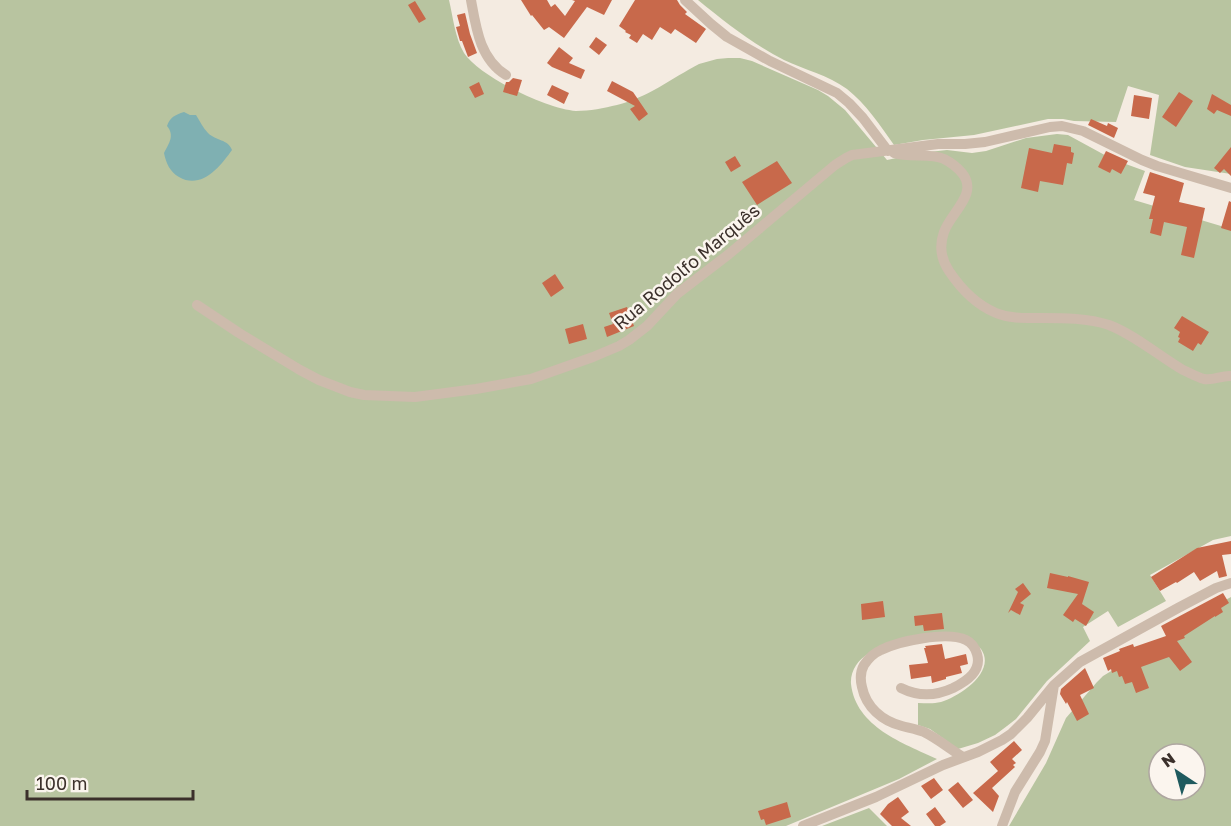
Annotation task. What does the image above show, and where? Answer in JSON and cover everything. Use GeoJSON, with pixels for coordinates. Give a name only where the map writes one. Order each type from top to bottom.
{"type":"FeatureCollection","features":[{"type":"Feature","properties":{"kind":"street"},"geometry":{"type":"LineString","coordinates":[[471,0],[477,31],[484,51],[494,67],[506,75]]}},
{"type":"Feature","properties":{"kind":"street"},"geometry":{"type":"LineString","coordinates":[[685,0],[727,37],[770,61],[837,93],[868,124],[888,151],[901,156],[941,158],[960,170],[968,185],[967,192],[964,201],[948,223],[940,249],[950,273],[974,300],[1008,316],[1066,318],[1108,325],[1124,332],[1177,366],[1199,377],[1206,379],[1231,376]]}},
{"type":"Feature","properties":{"kind":"street","name":"Rua Rodolfo Marquês"},"geometry":{"type":"LineString","coordinates":[[197,305],[239,333],[319,380],[364,395],[415,397],[531,379],[619,346],[646,326],[677,294],[729,254],[835,165],[852,155],[938,144],[985,142],[1062,126],[1083,131],[1157,166],[1231,188]]}},
{"type":"Feature","properties":{"kind":"street"},"geometry":{"type":"LineString","coordinates":[[803,826],[876,797],[934,769],[991,746],[1011,734],[1028,718],[1054,685],[1080,662],[1216,588],[1231,583]]}},
{"type":"Feature","properties":{"kind":"street"},"geometry":{"type":"LineString","coordinates":[[901,688],[917,694],[938,694],[963,683],[976,669],[978,662],[974,646],[958,638],[925,638],[907,641],[881,650],[872,656],[861,669],[860,676],[867,701],[878,715],[925,733],[963,757]]}},
{"type":"Feature","properties":{"kind":"street"},"geometry":{"type":"LineString","coordinates":[[1002,826],[1015,792],[1045,741],[1054,685]]}},
{"type":"Feature","properties":{"kind":"green space"},"geometry":{"type":"Polygon","coordinates":[[[0,0],[449,0],[458,41],[472,62],[484,72],[515,90],[564,109],[586,110],[628,102],[649,93],[699,64],[717,59],[740,58],[752,61],[828,96],[845,110],[887,160],[947,150],[972,153],[986,151],[1026,138],[1068,135],[1112,159],[1145,171],[1134,200],[1231,229],[1231,536],[1213,540],[1150,575],[1166,601],[1118,627],[1108,611],[1083,627],[1090,641],[1047,681],[1016,719],[995,735],[978,743],[958,749],[930,729],[918,725],[918,703],[935,703],[949,699],[966,689],[980,675],[985,658],[977,645],[963,634],[868,654],[855,666],[851,679],[855,699],[862,712],[883,732],[937,759],[899,779],[786,826],[0,826],[0,0]]]}},
{"type":"Feature","properties":{"kind":"green space"},"geometry":{"type":"Polygon","coordinates":[[[698,0],[1231,0],[1231,174],[1185,167],[1150,155],[1159,95],[1128,86],[1116,122],[1048,119],[974,135],[894,145],[867,108],[847,89],[761,47],[698,0]]]}},
{"type":"Feature","properties":{"kind":"green space"},"geometry":{"type":"Polygon","coordinates":[[[1231,597],[1231,826],[1009,826],[1046,763],[1066,718],[1103,676],[1205,611],[1231,597]]]}},
{"type":"Feature","properties":{"kind":"green space"},"geometry":{"type":"Polygon","coordinates":[[[869,808],[887,826],[822,826],[869,808]]]}},
{"type":"Feature","properties":{"kind":"water"},"geometry":{"type":"Polygon","coordinates":[[[184,112],[196,115],[208,133],[228,144],[232,150],[209,175],[195,181],[173,173],[164,153],[171,136],[168,123],[173,117],[184,112]]]}},
{"type":"Feature","properties":{"kind":"building"},"geometry":{"type":"Polygon","coordinates":[[[521,0],[547,0],[551,7],[555,4],[565,16],[575,1],[572,0],[612,0],[604,15],[587,7],[564,38],[549,27],[544,30],[521,0]]]}},
{"type":"Feature","properties":{"kind":"building"},"geometry":{"type":"Polygon","coordinates":[[[635,0],[677,0],[687,12],[685,14],[706,29],[696,43],[675,29],[671,34],[660,27],[652,40],[643,34],[637,43],[629,38],[631,35],[619,26],[635,0]]]}},
{"type":"Feature","properties":{"kind":"building"},"geometry":{"type":"Polygon","coordinates":[[[415,1],[426,19],[419,23],[408,5],[415,1]]]}},
{"type":"Feature","properties":{"kind":"building"},"geometry":{"type":"Polygon","coordinates":[[[465,13],[477,53],[468,57],[456,27],[460,26],[457,15],[465,13]]]}},
{"type":"Feature","properties":{"kind":"building"},"geometry":{"type":"Polygon","coordinates":[[[596,37],[607,45],[599,55],[589,47],[596,37]]]}},
{"type":"Feature","properties":{"kind":"building"},"geometry":{"type":"Polygon","coordinates":[[[559,47],[573,58],[569,63],[585,70],[581,79],[547,63],[559,47]]]}},
{"type":"Feature","properties":{"kind":"building"},"geometry":{"type":"Polygon","coordinates":[[[513,78],[522,80],[517,96],[503,92],[506,82],[513,78]]]}},
{"type":"Feature","properties":{"kind":"building"},"geometry":{"type":"Polygon","coordinates":[[[612,81],[633,92],[648,114],[639,121],[630,109],[635,106],[607,91],[612,81]]]}},
{"type":"Feature","properties":{"kind":"building"},"geometry":{"type":"Polygon","coordinates":[[[479,82],[484,94],[475,98],[469,87],[479,82]]]}},
{"type":"Feature","properties":{"kind":"building"},"geometry":{"type":"Polygon","coordinates":[[[552,85],[569,93],[564,104],[547,95],[552,85]]]}},
{"type":"Feature","properties":{"kind":"building"},"geometry":{"type":"Polygon","coordinates":[[[1179,92],[1193,101],[1176,127],[1162,117],[1179,92]]]}},
{"type":"Feature","properties":{"kind":"building"},"geometry":{"type":"Polygon","coordinates":[[[1212,94],[1231,105],[1231,116],[1217,110],[1214,114],[1207,109],[1212,94]]]}},
{"type":"Feature","properties":{"kind":"building"},"geometry":{"type":"Polygon","coordinates":[[[1134,95],[1152,98],[1149,119],[1131,116],[1134,95]]]}},
{"type":"Feature","properties":{"kind":"building"},"geometry":{"type":"Polygon","coordinates":[[[1091,119],[1118,128],[1114,138],[1088,125],[1091,119]]]}},
{"type":"Feature","properties":{"kind":"building"},"geometry":{"type":"Polygon","coordinates":[[[1054,144],[1071,147],[1071,152],[1074,153],[1072,164],[1067,163],[1063,185],[1040,181],[1038,192],[1021,188],[1029,148],[1052,153],[1054,144]]]}},
{"type":"Feature","properties":{"kind":"building"},"geometry":{"type":"Polygon","coordinates":[[[1231,147],[1231,176],[1224,169],[1220,173],[1214,168],[1231,147]]]}},
{"type":"Feature","properties":{"kind":"building"},"geometry":{"type":"Polygon","coordinates":[[[1106,151],[1128,161],[1121,174],[1112,169],[1110,173],[1098,167],[1106,151]]]}},
{"type":"Feature","properties":{"kind":"building"},"geometry":{"type":"Polygon","coordinates":[[[735,156],[741,166],[731,172],[725,162],[735,156]]]}},
{"type":"Feature","properties":{"kind":"building"},"geometry":{"type":"Polygon","coordinates":[[[777,161],[792,183],[757,205],[742,182],[777,161]]]}},
{"type":"Feature","properties":{"kind":"building"},"geometry":{"type":"Polygon","coordinates":[[[1150,172],[1184,183],[1179,202],[1205,208],[1194,258],[1181,255],[1187,227],[1164,222],[1161,236],[1150,233],[1153,219],[1149,219],[1155,196],[1143,193],[1150,172]]]}},
{"type":"Feature","properties":{"kind":"building"},"geometry":{"type":"Polygon","coordinates":[[[1229,201],[1231,202],[1231,231],[1221,228],[1229,201]]]}},
{"type":"Feature","properties":{"kind":"building"},"geometry":{"type":"Polygon","coordinates":[[[555,274],[564,288],[551,297],[542,283],[555,274]]]}},
{"type":"Feature","properties":{"kind":"building"},"geometry":{"type":"Polygon","coordinates":[[[627,307],[634,326],[607,337],[604,327],[613,324],[609,313],[627,307]]]}},
{"type":"Feature","properties":{"kind":"building"},"geometry":{"type":"Polygon","coordinates":[[[1182,316],[1209,332],[1201,345],[1198,343],[1193,351],[1178,342],[1180,332],[1174,328],[1182,316]]]}},
{"type":"Feature","properties":{"kind":"building"},"geometry":{"type":"Polygon","coordinates":[[[583,324],[587,339],[569,344],[565,329],[583,324]]]}},
{"type":"Feature","properties":{"kind":"building"},"geometry":{"type":"Polygon","coordinates":[[[1231,541],[1231,554],[1222,555],[1227,576],[1219,578],[1217,571],[1200,581],[1194,572],[1160,591],[1151,577],[1197,548],[1231,541]]]}},
{"type":"Feature","properties":{"kind":"building"},"geometry":{"type":"Polygon","coordinates":[[[1050,573],[1089,582],[1082,604],[1094,612],[1086,626],[1075,619],[1073,622],[1063,615],[1078,594],[1047,588],[1050,573]]]}},
{"type":"Feature","properties":{"kind":"building"},"geometry":{"type":"Polygon","coordinates":[[[1023,583],[1031,594],[1020,603],[1024,605],[1020,615],[1011,610],[1008,613],[1018,592],[1015,589],[1023,583]]]}},
{"type":"Feature","properties":{"kind":"building"},"geometry":{"type":"Polygon","coordinates":[[[1223,593],[1229,603],[1221,608],[1223,612],[1177,641],[1192,662],[1180,671],[1169,657],[1141,667],[1149,688],[1136,693],[1132,682],[1125,684],[1117,671],[1112,673],[1111,669],[1108,671],[1103,658],[1133,644],[1134,647],[1166,636],[1161,626],[1223,593]]]}},
{"type":"Feature","properties":{"kind":"building"},"geometry":{"type":"Polygon","coordinates":[[[883,601],[885,617],[862,620],[861,604],[883,601]]]}},
{"type":"Feature","properties":{"kind":"building"},"geometry":{"type":"Polygon","coordinates":[[[942,613],[944,629],[924,631],[923,625],[915,626],[914,616],[942,613]]]}},
{"type":"Feature","properties":{"kind":"building"},"geometry":{"type":"Polygon","coordinates":[[[942,644],[945,659],[966,654],[968,664],[960,666],[962,673],[932,683],[931,676],[911,679],[909,665],[928,663],[925,646],[942,644]]]}},
{"type":"Feature","properties":{"kind":"building"},"geometry":{"type":"Polygon","coordinates":[[[1085,668],[1094,688],[1080,695],[1089,714],[1077,721],[1060,694],[1061,689],[1085,668]]]}},
{"type":"Feature","properties":{"kind":"building"},"geometry":{"type":"Polygon","coordinates":[[[1014,741],[1022,750],[1012,759],[1016,763],[1013,765],[1015,767],[992,788],[999,796],[993,812],[973,793],[998,771],[990,762],[1014,741]]]}},
{"type":"Feature","properties":{"kind":"building"},"geometry":{"type":"Polygon","coordinates":[[[934,778],[943,790],[931,799],[921,786],[934,778]]]}},
{"type":"Feature","properties":{"kind":"building"},"geometry":{"type":"Polygon","coordinates":[[[958,782],[973,800],[963,808],[948,790],[958,782]]]}},
{"type":"Feature","properties":{"kind":"building"},"geometry":{"type":"Polygon","coordinates":[[[898,797],[909,812],[901,818],[911,826],[892,826],[880,814],[898,797]]]}},
{"type":"Feature","properties":{"kind":"building"},"geometry":{"type":"Polygon","coordinates":[[[787,802],[791,817],[766,825],[764,819],[761,820],[758,811],[787,802]]]}},
{"type":"Feature","properties":{"kind":"building"},"geometry":{"type":"Polygon","coordinates":[[[935,807],[946,822],[940,826],[935,826],[926,814],[935,807]]]}}]}
